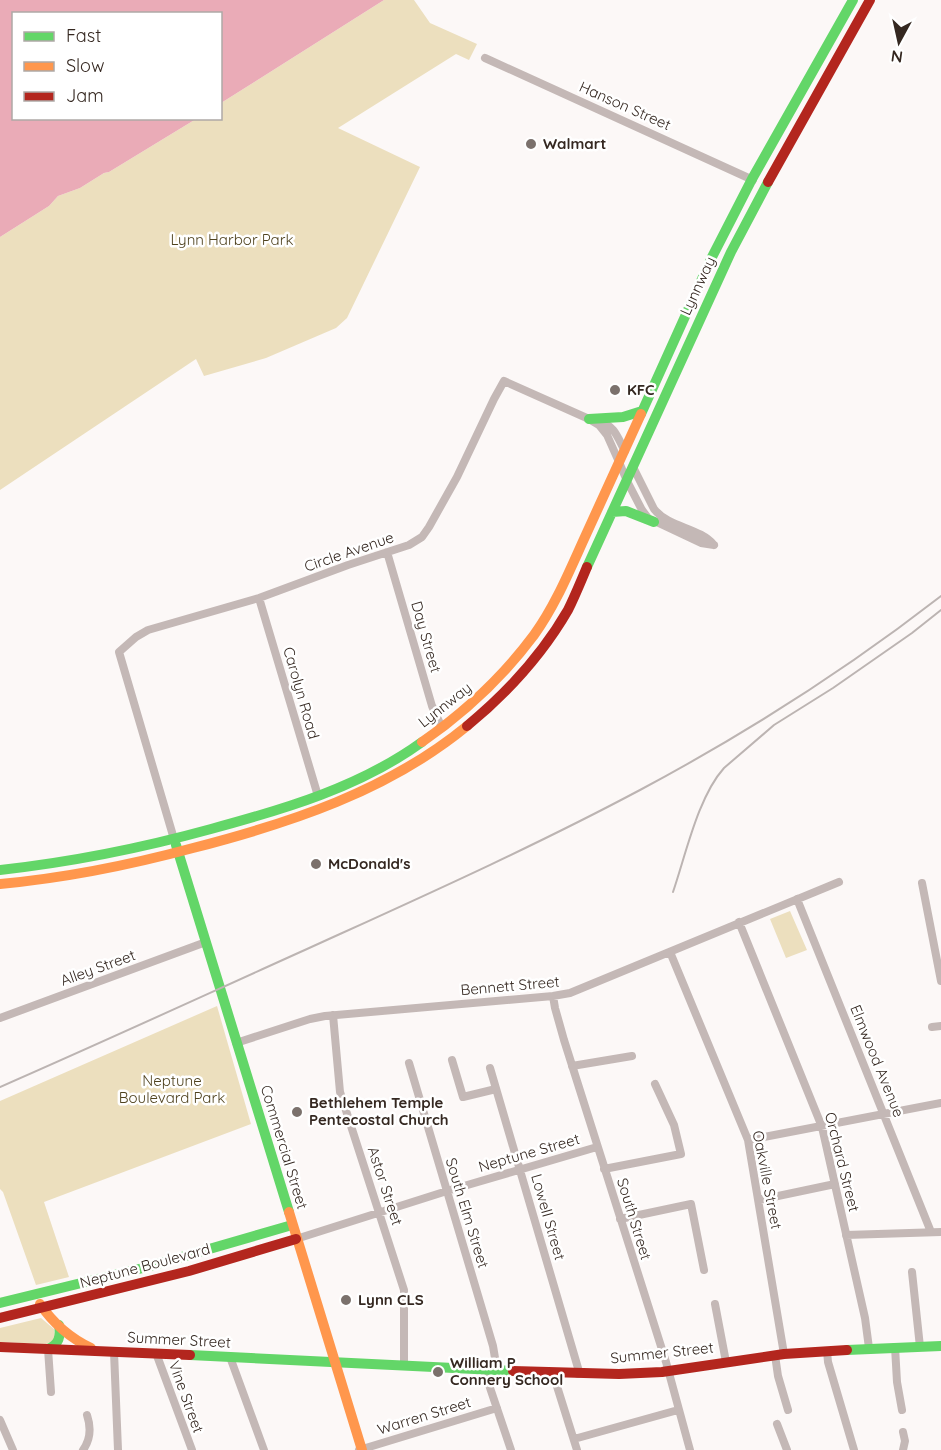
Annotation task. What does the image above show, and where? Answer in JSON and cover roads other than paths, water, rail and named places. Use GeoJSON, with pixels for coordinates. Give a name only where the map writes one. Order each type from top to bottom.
{"type":"FeatureCollection","features":[{"type":"Feature","properties":{"kind":"main road","name":"Lynnway"},"geometry":{"type":"LineString","coordinates":[[0,870],[64,862],[174,839],[288,807],[318,796],[379,767],[419,744],[476,702],[501,678],[543,623],[563,588],[708,266],[752,179],[853,0]]}},
{"type":"Feature","properties":{"kind":"main road","name":"Lynnway"},"geometry":{"type":"LineString","coordinates":[[0,884],[80,873],[178,852],[289,821],[339,802],[371,788],[441,746],[470,725],[513,686],[547,644],[571,603],[714,287],[766,185],[870,0]]}},
{"type":"Feature","properties":{"kind":"main road"},"geometry":{"type":"LineString","coordinates":[[589,419],[622,418],[642,411]]}},
{"type":"Feature","properties":{"kind":"main road"},"geometry":{"type":"LineString","coordinates":[[612,512],[626,511],[654,522]]}},
{"type":"Feature","properties":{"kind":"main road"},"geometry":{"type":"LineString","coordinates":[[174,839],[178,852]]}},
{"type":"Feature","properties":{"kind":"main road","name":"Commercial Street"},"geometry":{"type":"LineString","coordinates":[[178,852],[361,1450]]}},
{"type":"Feature","properties":{"kind":"main road","name":"Neptune Boulevard"},"geometry":{"type":"LineString","coordinates":[[0,1304],[172,1262],[292,1226]]}},
{"type":"Feature","properties":{"kind":"main road","name":"Neptune Boulevard"},"geometry":{"type":"LineString","coordinates":[[0,1318],[189,1271],[296,1239]]}},
{"type":"Feature","properties":{"kind":"main road","name":"Summer Street"},"geometry":{"type":"LineString","coordinates":[[36,1295],[42,1308],[58,1325],[82,1345],[98,1351]]}},
{"type":"Feature","properties":{"kind":"main road"},"geometry":{"type":"LineString","coordinates":[[48,1349],[54,1347],[59,1341],[58,1325]]}},
{"type":"Feature","properties":{"kind":"main road","name":"Summer Street"},"geometry":{"type":"LineString","coordinates":[[0,1347],[497,1371],[636,1374],[779,1355],[869,1348],[941,1346]]}},
{"type":"Feature","properties":{"kind":"street","name":"Hanson Street"},"geometry":{"type":"LineString","coordinates":[[485,58],[752,179]]}},
{"type":"Feature","properties":{"kind":"street"},"geometry":{"type":"LineString","coordinates":[[752,179],[766,185]]}},
{"type":"Feature","properties":{"kind":"street","name":"Circle Avenue"},"geometry":{"type":"LineString","coordinates":[[174,839],[119,652],[148,630],[259,598],[348,564],[414,543],[426,532],[457,477],[504,381],[589,419]]}},
{"type":"Feature","properties":{"kind":"street"},"geometry":{"type":"LineString","coordinates":[[589,419],[610,426],[657,514],[707,538],[714,545],[701,543],[654,522],[644,513],[605,433],[599,425],[589,419]]}},
{"type":"Feature","properties":{"kind":"street","name":"Day Street"},"geometry":{"type":"LineString","coordinates":[[387,552],[434,711],[442,729]]}},
{"type":"Feature","properties":{"kind":"street","name":"Carolyn Road"},"geometry":{"type":"LineString","coordinates":[[259,598],[318,796]]}},
{"type":"Feature","properties":{"kind":"street","name":"Bennett Street"},"geometry":{"type":"LineString","coordinates":[[236,1042],[310,1019],[333,1015],[570,993],[839,882]]}},
{"type":"Feature","properties":{"kind":"street"},"geometry":{"type":"LineString","coordinates":[[922,883],[941,981]]}},
{"type":"Feature","properties":{"kind":"street","name":"Elmwood Avenue"},"geometry":{"type":"LineString","coordinates":[[797,899],[931,1232]]}},
{"type":"Feature","properties":{"kind":"street","name":"Orchard Street"},"geometry":{"type":"LineString","coordinates":[[738,922],[822,1127],[865,1318],[869,1348]]}},
{"type":"Feature","properties":{"kind":"street","name":"Alley Street"},"geometry":{"type":"LineString","coordinates":[[0,1018],[206,942]]}},
{"type":"Feature","properties":{"kind":"street","name":"Oakville Street"},"geometry":{"type":"LineString","coordinates":[[670,952],[748,1140],[759,1200],[779,1355],[777,1372],[788,1410]]}},
{"type":"Feature","properties":{"kind":"street","name":"South Street"},"geometry":{"type":"LineString","coordinates":[[553,996],[690,1450]]}},
{"type":"Feature","properties":{"kind":"street","name":"Astor Street"},"geometry":{"type":"LineString","coordinates":[[333,1015],[340,1092],[404,1290],[404,1365]]}},
{"type":"Feature","properties":{"kind":"street"},"geometry":{"type":"LineString","coordinates":[[572,1065],[632,1056]]}},
{"type":"Feature","properties":{"kind":"street"},"geometry":{"type":"LineString","coordinates":[[452,1060],[463,1097],[496,1089]]}},
{"type":"Feature","properties":{"kind":"street","name":"South Elm Street"},"geometry":{"type":"LineString","coordinates":[[408,1063],[493,1346],[497,1371]]}},
{"type":"Feature","properties":{"kind":"street","name":"Lowell Street"},"geometry":{"type":"LineString","coordinates":[[490,1068],[578,1374]]}},
{"type":"Feature","properties":{"kind":"street"},"geometry":{"type":"LineString","coordinates":[[604,1169],[681,1154],[674,1125],[655,1084]]}},
{"type":"Feature","properties":{"kind":"street"},"geometry":{"type":"LineString","coordinates":[[748,1140],[941,1103]]}},
{"type":"Feature","properties":{"kind":"street","name":"Neptune Street"},"geometry":{"type":"LineString","coordinates":[[296,1239],[447,1191],[597,1148]]}},
{"type":"Feature","properties":{"kind":"street"},"geometry":{"type":"LineString","coordinates":[[759,1200],[835,1184]]}},
{"type":"Feature","properties":{"kind":"street"},"geometry":{"type":"LineString","coordinates":[[620,1219],[692,1204],[704,1270]]}},
{"type":"Feature","properties":{"kind":"street"},"geometry":{"type":"LineString","coordinates":[[846,1235],[941,1232]]}},
{"type":"Feature","properties":{"kind":"street"},"geometry":{"type":"LineString","coordinates":[[912,1272],[920,1347]]}},
{"type":"Feature","properties":{"kind":"street"},"geometry":{"type":"LineString","coordinates":[[716,1304],[726,1362]]}},
{"type":"Feature","properties":{"kind":"street"},"geometry":{"type":"LineString","coordinates":[[895,1347],[897,1382],[902,1410]]}},
{"type":"Feature","properties":{"kind":"street"},"geometry":{"type":"LineString","coordinates":[[48,1349],[51,1392]]}},
{"type":"Feature","properties":{"kind":"street"},"geometry":{"type":"LineString","coordinates":[[827,1351],[828,1362],[854,1450]]}},
{"type":"Feature","properties":{"kind":"street"},"geometry":{"type":"LineString","coordinates":[[114,1352],[118,1450]]}},
{"type":"Feature","properties":{"kind":"street","name":"Vine Street"},"geometry":{"type":"LineString","coordinates":[[156,1353],[192,1450]]}},
{"type":"Feature","properties":{"kind":"street"},"geometry":{"type":"LineString","coordinates":[[231,1357],[264,1450]]}},
{"type":"Feature","properties":{"kind":"street"},"geometry":{"type":"LineString","coordinates":[[484,1370],[511,1450]]}},
{"type":"Feature","properties":{"kind":"street"},"geometry":{"type":"LineString","coordinates":[[557,1373],[555,1377],[578,1450]]}},
{"type":"Feature","properties":{"kind":"street","name":"Warren Street"},"geometry":{"type":"LineString","coordinates":[[361,1450],[497,1408]]}},
{"type":"Feature","properties":{"kind":"street"},"geometry":{"type":"LineString","coordinates":[[574,1439],[678,1410]]}},
{"type":"Feature","properties":{"kind":"street"},"geometry":{"type":"LineString","coordinates":[[83,1450],[90,1433],[87,1415]]}},
{"type":"Feature","properties":{"kind":"street"},"geometry":{"type":"LineString","coordinates":[[0,1420],[13,1450]]}},
{"type":"Feature","properties":{"kind":"street"},"geometry":{"type":"LineString","coordinates":[[777,1424],[787,1450]]}},
{"type":"Feature","properties":{"kind":"street"},"geometry":{"type":"LineString","coordinates":[[903,1432],[905,1441],[903,1450]]}},
{"type":"Feature","properties":{"kind":"railway"},"geometry":{"type":"LineString","coordinates":[[0,1087],[433,892],[640,790],[795,699],[869,649],[941,596]]}},
{"type":"Feature","properties":{"kind":"railway"},"geometry":{"type":"LineString","coordinates":[[673,892],[700,810],[707,794],[724,768],[774,725],[833,688],[941,610]]}},
{"type":"Feature","properties":{"kind":"place","name":"Walmart"},"geometry":{"type":"Point","coordinates":[531,144]}},
{"type":"Feature","properties":{"kind":"place","name":"KFC"},"geometry":{"type":"Point","coordinates":[615,390]}},
{"type":"Feature","properties":{"kind":"place","name":"McDonald's"},"geometry":{"type":"Point","coordinates":[316,864]}},
{"type":"Feature","properties":{"kind":"place","name":"Bethlehem Temple Pentecostal Church"},"geometry":{"type":"Point","coordinates":[297,1112]}},
{"type":"Feature","properties":{"kind":"place","name":"Lynn CLS"},"geometry":{"type":"Point","coordinates":[346,1300]}},
{"type":"Feature","properties":{"kind":"place","name":"William P Connery School"},"geometry":{"type":"Point","coordinates":[438,1372]}},
{"type":"Feature","properties":{"kind":"park label","name":"Lynn Harbor Park"},"geometry":{"type":"Point","coordinates":[232,240]}},
{"type":"Feature","properties":{"kind":"park label","name":"Neptune Boulevard Park"},"geometry":{"type":"Point","coordinates":[172,1090]}}]}
